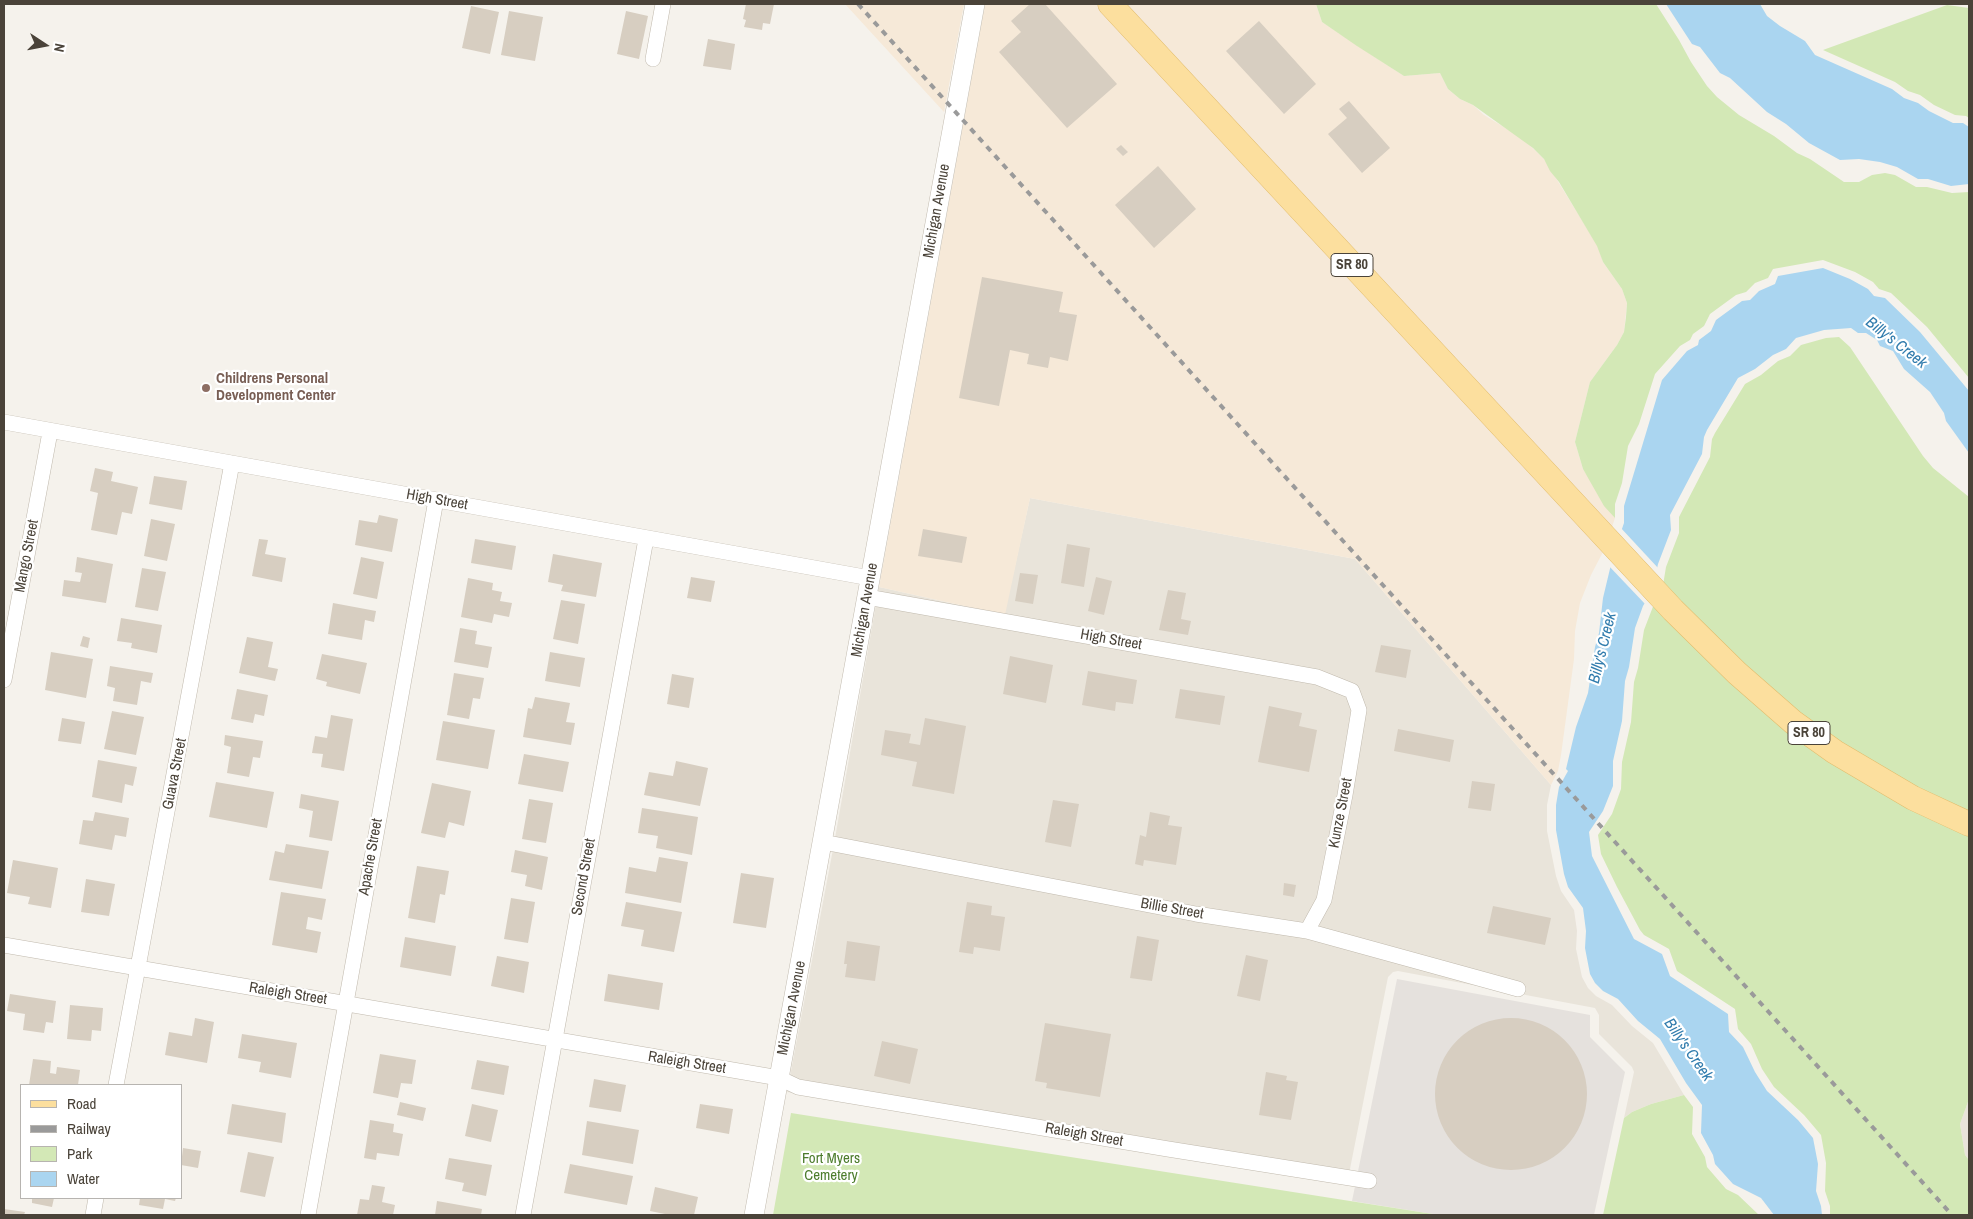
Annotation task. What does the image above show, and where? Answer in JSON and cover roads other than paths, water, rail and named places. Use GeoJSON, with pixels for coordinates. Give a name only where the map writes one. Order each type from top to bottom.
{"type":"FeatureCollection","features":[{"type":"Feature","properties":{"kind":"main road","name":"SR 80"},"geometry":{"type":"LineString","coordinates":[[1110,4],[1673,610],[1737,673],[1793,722],[1873,776],[1913,798],[1969,824]]}},
{"type":"Feature","properties":{"kind":"street"},"geometry":{"type":"LineString","coordinates":[[653,59],[663,4]]}},
{"type":"Feature","properties":{"kind":"street","name":"Michigan Avenue"},"geometry":{"type":"LineString","coordinates":[[754,1215],[974,4]]}},
{"type":"Feature","properties":{"kind":"street","name":"High Street"},"geometry":{"type":"LineString","coordinates":[[4,422],[50,432],[232,463],[646,539],[868,587],[1317,677],[1352,691]]}},
{"type":"Feature","properties":{"kind":"street","name":"Mango Street"},"geometry":{"type":"LineString","coordinates":[[4,680],[50,432]]}},
{"type":"Feature","properties":{"kind":"street","name":"Guava Street"},"geometry":{"type":"LineString","coordinates":[[116,1084],[232,463]]}},
{"type":"Feature","properties":{"kind":"street","name":"Apache Street"},"geometry":{"type":"LineString","coordinates":[[308,1215],[436,500]]}},
{"type":"Feature","properties":{"kind":"street","name":"Second Street"},"geometry":{"type":"LineString","coordinates":[[523,1215],[646,539]]}},
{"type":"Feature","properties":{"kind":"street","name":"Kunze Street"},"geometry":{"type":"LineString","coordinates":[[1307,931],[1324,900],[1345,795],[1359,710],[1352,691]]}},
{"type":"Feature","properties":{"kind":"street","name":"Billie Street"},"geometry":{"type":"LineString","coordinates":[[823,842],[1177,910],[1307,931],[1518,988]]}},
{"type":"Feature","properties":{"kind":"street","name":"Raleigh Street"},"geometry":{"type":"LineString","coordinates":[[4,945],[779,1078],[798,1087],[1168,1150],[1369,1181]]}},
{"type":"Feature","properties":{"kind":"street"},"geometry":{"type":"LineString","coordinates":[[93,1215],[96,1199]]}},
{"type":"Feature","properties":{"kind":"water"},"geometry":{"type":"Polygon","coordinates":[[[1666,4],[1760,4],[1767,16],[1805,41],[1815,55],[1892,89],[1904,98],[1918,103],[1953,123],[1963,123],[1969,127],[1969,184],[1951,186],[1928,179],[1918,179],[1897,167],[1880,162],[1859,159],[1840,160],[1809,143],[1786,124],[1767,112],[1730,78],[1720,73],[1700,47],[1692,44],[1666,4]]]}},
{"type":"Feature","properties":{"kind":"water","name":"Billy's Creek"},"geometry":{"type":"Polygon","coordinates":[[[1823,268],[1850,279],[1868,289],[1874,296],[1885,298],[1920,332],[1969,391],[1969,453],[1946,421],[1944,413],[1930,392],[1904,369],[1893,351],[1880,346],[1877,340],[1866,333],[1858,333],[1851,328],[1824,330],[1796,338],[1786,349],[1773,355],[1755,369],[1738,378],[1707,430],[1704,437],[1702,454],[1670,515],[1671,530],[1658,564],[1652,591],[1643,606],[1635,628],[1625,681],[1622,721],[1613,761],[1613,786],[1603,811],[1589,832],[1592,856],[1634,939],[1662,954],[1670,976],[1728,1014],[1729,1032],[1743,1047],[1767,1091],[1798,1120],[1813,1138],[1818,1164],[1816,1191],[1822,1215],[1774,1215],[1761,1198],[1733,1184],[1715,1164],[1713,1155],[1701,1133],[1702,1105],[1686,1083],[1660,1039],[1638,1021],[1618,999],[1603,991],[1590,974],[1585,948],[1586,931],[1583,908],[1568,887],[1564,874],[1556,830],[1556,805],[1559,787],[1568,771],[1566,769],[1576,727],[1588,693],[1599,633],[1603,598],[1614,552],[1624,523],[1624,506],[1662,380],[1687,351],[1698,345],[1699,340],[1711,331],[1716,320],[1742,301],[1750,300],[1759,291],[1775,284],[1778,276],[1823,268]]]}},
{"type":"Feature","properties":{"kind":"railway"},"geometry":{"type":"LineString","coordinates":[[858,4],[1952,1215]]}},
{"type":"Feature","properties":{"kind":"place","name":"Childrens Personal Development Center"},"geometry":{"type":"Point","coordinates":[206,388]}},
{"type":"Feature","properties":{"kind":"park label","name":"Fort Myers Cemetery"},"geometry":{"type":"Point","coordinates":[831,1168]}}]}
